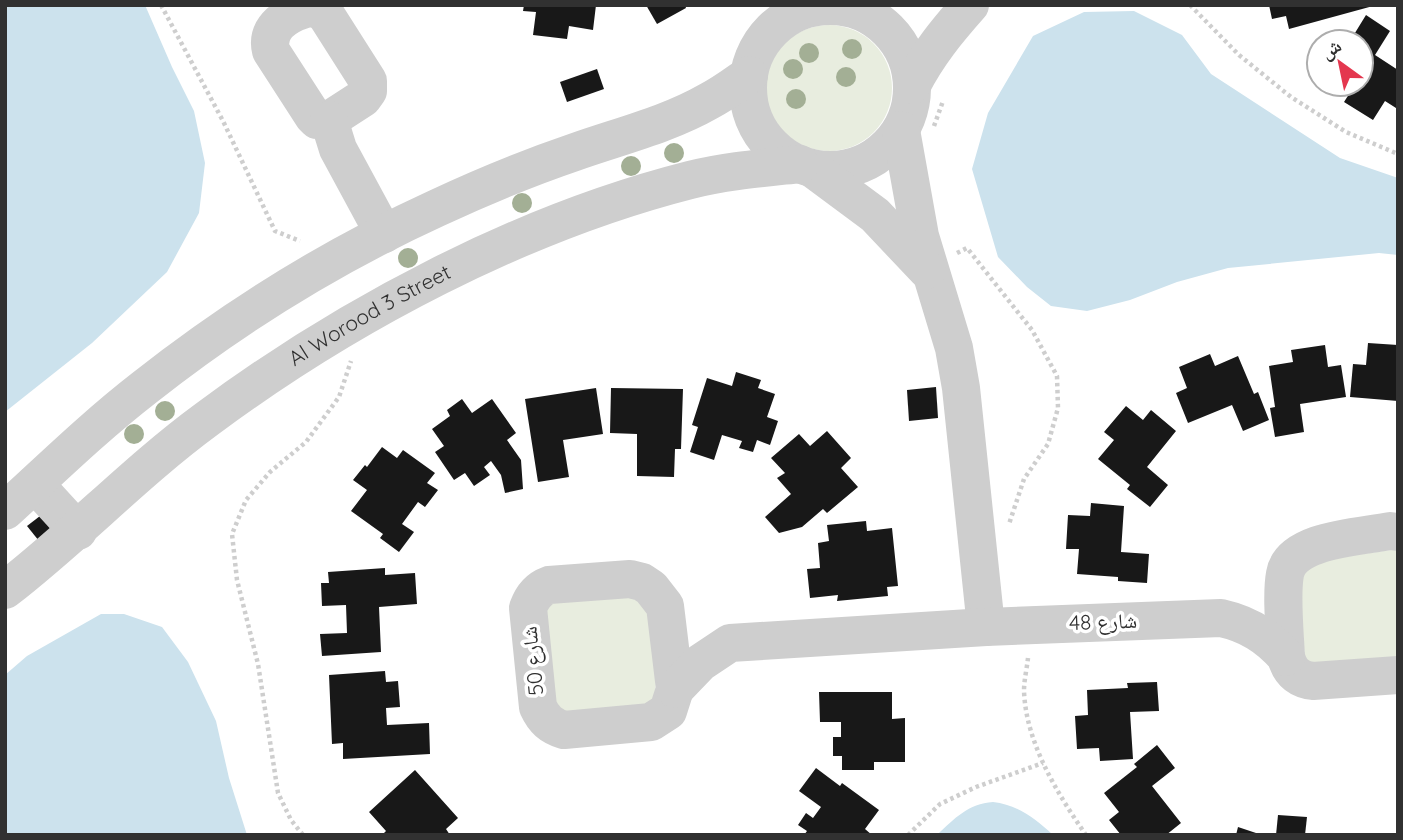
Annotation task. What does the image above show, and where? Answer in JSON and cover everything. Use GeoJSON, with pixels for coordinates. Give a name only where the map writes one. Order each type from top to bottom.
{"type":"FeatureCollection","features":[{"type":"Feature","properties":{"kind":"street"},"geometry":{"type":"LineString","coordinates":[[759,5],[749,97],[754,119],[765,138],[781,154],[807,166],[939,264]]}},
{"type":"Feature","properties":{"kind":"street"},"geometry":{"type":"LineString","coordinates":[[970,5],[927,57],[929,88],[910,109],[917,134],[912,201],[939,264],[961,388],[986,627]]}},
{"type":"Feature","properties":{"kind":"street"},"geometry":{"type":"LineString","coordinates":[[5,511],[88,434],[201,344],[261,303],[323,265],[513,174],[668,120],[709,102],[752,64],[768,34],[785,19],[806,9],[828,6],[875,10],[929,88]]}},
{"type":"Feature","properties":{"kind":"street"},"geometry":{"type":"LineString","coordinates":[[329,120],[338,149],[384,234]]}},
{"type":"Feature","properties":{"kind":"street"},"geometry":{"type":"LineString","coordinates":[[807,166],[834,170],[853,166],[872,158],[888,146],[917,134]]}},
{"type":"Feature","properties":{"kind":"street","name":"Al Worood 3 Street"},"geometry":{"type":"LineString","coordinates":[[8,582],[78,531],[140,472],[207,419],[276,371],[339,332],[425,285],[549,227],[619,201],[691,180],[745,169],[807,166]]}},
{"type":"Feature","properties":{"kind":"street"},"geometry":{"type":"LineString","coordinates":[[35,484],[78,531]]}},
{"type":"Feature","properties":{"kind":"street","name":"شارع 48"},"geometry":{"type":"LineString","coordinates":[[1221,618],[1255,601],[1284,576],[1293,558],[1310,547],[1390,531],[1398,533]]}},
{"type":"Feature","properties":{"kind":"street"},"geometry":{"type":"LineString","coordinates":[[1284,576],[1286,657]]}},
{"type":"Feature","properties":{"kind":"street","name":"شارع 50"},"geometry":{"type":"LineString","coordinates":[[730,643],[699,663],[676,689],[668,711],[651,722],[564,730],[548,722],[538,707],[528,608],[538,592],[556,584],[630,579],[651,588],[665,606],[696,627],[730,643],[986,627]]}},
{"type":"Feature","properties":{"kind":"street"},"geometry":{"type":"LineString","coordinates":[[665,606],[676,689]]}},
{"type":"Feature","properties":{"kind":"street","name":"شارع 48"},"geometry":{"type":"LineString","coordinates":[[986,627],[1221,618],[1236,621],[1264,635],[1286,657],[1295,674],[1304,680],[1398,675]]}},
{"type":"Feature","properties":{"kind":"path"},"geometry":{"type":"LineString","coordinates":[[1190,5],[1239,55],[1291,97],[1346,132],[1398,154]]}},
{"type":"Feature","properties":{"kind":"path"},"geometry":{"type":"LineString","coordinates":[[917,134],[935,125],[929,88]]}},
{"type":"Feature","properties":{"kind":"path"},"geometry":{"type":"LineString","coordinates":[[939,264],[967,248],[1032,330],[1057,376],[1058,408],[1048,444],[1024,480],[1007,531]]}},
{"type":"Feature","properties":{"kind":"path"},"geometry":{"type":"LineString","coordinates":[[1037,625],[1029,646],[1024,691],[1032,733],[1043,763],[1063,801],[1086,835]]}},
{"type":"Feature","properties":{"kind":"path"},"geometry":{"type":"LineString","coordinates":[[908,835],[940,803],[976,786],[1043,763]]}},
{"type":"Feature","properties":{"kind":"shaded area"},"geometry":{"type":"Polygon","coordinates":[[[829,25],[853,30],[874,43],[887,64],[892,88],[887,112],[874,133],[853,146],[829,151],[805,146],[784,133],[771,112],[766,88],[771,64],[784,43],[805,30],[829,25]]]}},
{"type":"Feature","properties":{"kind":"shaded area"},"geometry":{"type":"Polygon","coordinates":[[[1398,549],[1398,664],[1322,671],[1305,661],[1298,563],[1398,549]]]}},
{"type":"Feature","properties":{"kind":"shaded area"},"geometry":{"type":"Polygon","coordinates":[[[632,592],[658,611],[655,706],[569,717],[551,707],[543,609],[550,602],[632,592]]]}},
{"type":"Feature","properties":{"kind":"water"},"geometry":{"type":"Polygon","coordinates":[[[5,5],[145,5],[194,111],[205,163],[199,213],[167,272],[92,343],[5,412],[5,5]]]}},
{"type":"Feature","properties":{"kind":"water"},"geometry":{"type":"Polygon","coordinates":[[[1134,11],[1182,35],[1211,74],[1340,158],[1398,178],[1398,255],[1379,253],[1228,268],[1087,311],[1051,306],[1027,287],[998,257],[972,169],[988,113],[1033,36],[1084,12],[1134,11]]]}},
{"type":"Feature","properties":{"kind":"water"},"geometry":{"type":"Polygon","coordinates":[[[101,614],[124,614],[162,627],[188,662],[216,721],[229,778],[247,835],[5,835],[5,675],[27,656],[101,614]]]}},
{"type":"Feature","properties":{"kind":"water"},"geometry":{"type":"Polygon","coordinates":[[[993,802],[1026,813],[1053,835],[937,835],[969,809],[993,802]]]}},
{"type":"Feature","properties":{"kind":"building"},"geometry":{"type":"Polygon","coordinates":[[[524,5],[596,5],[593,30],[569,26],[567,39],[533,35],[536,12],[523,11],[524,5]]]}},
{"type":"Feature","properties":{"kind":"building"},"geometry":{"type":"Polygon","coordinates":[[[646,5],[685,5],[686,8],[657,24],[646,5]]]}},
{"type":"Feature","properties":{"kind":"building"},"geometry":{"type":"Polygon","coordinates":[[[1269,5],[1373,6],[1289,29],[1286,16],[1272,19],[1269,5]]]}},
{"type":"Feature","properties":{"kind":"building"},"geometry":{"type":"Polygon","coordinates":[[[1366,15],[1390,31],[1375,55],[1375,28],[1358,28],[1366,15]]]}},
{"type":"Feature","properties":{"kind":"building"},"geometry":{"type":"Polygon","coordinates":[[[1375,55],[1398,70],[1396,108],[1385,101],[1373,120],[1344,102],[1347,98],[1375,98],[1375,55]]]}},
{"type":"Feature","properties":{"kind":"building"},"geometry":{"type":"Polygon","coordinates":[[[597,69],[604,89],[567,102],[560,82],[597,69]]]}},
{"type":"Feature","properties":{"kind":"building"},"geometry":{"type":"Polygon","coordinates":[[[1368,343],[1398,345],[1398,401],[1350,397],[1353,364],[1366,365],[1368,343]]]}},
{"type":"Feature","properties":{"kind":"building"},"geometry":{"type":"Polygon","coordinates":[[[1325,345],[1328,367],[1341,365],[1346,397],[1300,404],[1304,432],[1275,437],[1270,408],[1275,407],[1269,366],[1293,362],[1291,350],[1325,345]]]}},
{"type":"Feature","properties":{"kind":"building"},"geometry":{"type":"Polygon","coordinates":[[[1210,354],[1215,366],[1238,356],[1254,394],[1258,392],[1269,420],[1243,431],[1232,405],[1188,423],[1176,393],[1187,388],[1179,367],[1210,354]]]}},
{"type":"Feature","properties":{"kind":"building"},"geometry":{"type":"Polygon","coordinates":[[[736,372],[761,380],[758,388],[775,394],[767,417],[778,421],[770,445],[757,440],[753,452],[739,448],[742,441],[722,435],[714,460],[690,452],[698,427],[692,425],[707,378],[732,386],[736,372]]]}},
{"type":"Feature","properties":{"kind":"building"},"geometry":{"type":"Polygon","coordinates":[[[936,387],[938,418],[909,421],[907,390],[936,387]]]}},
{"type":"Feature","properties":{"kind":"building"},"geometry":{"type":"Polygon","coordinates":[[[596,388],[603,434],[563,440],[569,477],[538,482],[525,399],[596,388]]]}},
{"type":"Feature","properties":{"kind":"building"},"geometry":{"type":"Polygon","coordinates":[[[611,388],[683,389],[681,449],[675,449],[674,477],[637,476],[637,434],[610,433],[611,388]]]}},
{"type":"Feature","properties":{"kind":"building"},"geometry":{"type":"Polygon","coordinates":[[[462,399],[472,413],[492,399],[516,433],[507,440],[521,460],[523,489],[505,493],[501,475],[491,461],[484,467],[490,475],[474,486],[465,473],[454,480],[435,452],[444,446],[432,429],[450,416],[447,410],[462,399]]]}},
{"type":"Feature","properties":{"kind":"building"},"geometry":{"type":"Polygon","coordinates":[[[1126,406],[1143,420],[1151,410],[1176,431],[1147,467],[1168,485],[1150,507],[1127,489],[1130,485],[1098,459],[1114,440],[1104,432],[1126,406]]]}},
{"type":"Feature","properties":{"kind":"building"},"geometry":{"type":"Polygon","coordinates":[[[827,431],[851,458],[841,468],[858,487],[827,513],[823,509],[802,527],[779,533],[765,517],[791,494],[777,478],[785,473],[771,458],[799,434],[810,446],[827,431]]]}},
{"type":"Feature","properties":{"kind":"building"},"geometry":{"type":"Polygon","coordinates":[[[382,447],[397,458],[403,450],[435,473],[427,483],[438,490],[425,507],[418,502],[402,524],[414,532],[399,552],[380,538],[383,534],[351,511],[367,490],[353,480],[382,447]]]}},
{"type":"Feature","properties":{"kind":"building"},"geometry":{"type":"Polygon","coordinates":[[[1091,503],[1124,506],[1121,552],[1149,554],[1147,583],[1118,581],[1118,577],[1077,574],[1079,549],[1066,549],[1068,515],[1090,516],[1091,503]]]}},
{"type":"Feature","properties":{"kind":"building"},"geometry":{"type":"Polygon","coordinates":[[[40,516],[52,530],[39,541],[27,526],[40,516]]]}},
{"type":"Feature","properties":{"kind":"building"},"geometry":{"type":"Polygon","coordinates":[[[866,521],[867,531],[892,528],[898,586],[887,587],[888,596],[837,601],[838,595],[810,598],[807,569],[820,568],[818,543],[829,541],[827,525],[866,521]]]}},
{"type":"Feature","properties":{"kind":"building"},"geometry":{"type":"Polygon","coordinates":[[[385,568],[385,575],[415,573],[417,604],[379,607],[381,652],[322,656],[320,634],[347,633],[346,605],[322,606],[321,583],[329,583],[328,572],[385,568]]]}},
{"type":"Feature","properties":{"kind":"building"},"geometry":{"type":"Polygon","coordinates":[[[385,671],[386,682],[398,681],[400,707],[386,708],[387,725],[429,723],[430,754],[343,759],[343,743],[332,744],[329,675],[385,671]]]}},
{"type":"Feature","properties":{"kind":"building"},"geometry":{"type":"Polygon","coordinates":[[[1157,682],[1159,711],[1130,712],[1133,759],[1100,761],[1099,748],[1077,749],[1075,716],[1088,715],[1087,690],[1128,688],[1127,683],[1157,682]]]}},
{"type":"Feature","properties":{"kind":"building"},"geometry":{"type":"Polygon","coordinates":[[[819,692],[892,692],[892,719],[905,718],[905,762],[874,762],[874,770],[842,770],[842,756],[833,756],[833,737],[841,737],[841,722],[820,722],[819,692]]]}},
{"type":"Feature","properties":{"kind":"building"},"geometry":{"type":"Polygon","coordinates":[[[1157,745],[1175,768],[1152,786],[1181,823],[1166,835],[1121,835],[1109,820],[1119,812],[1104,793],[1137,767],[1134,764],[1157,745]]]}},
{"type":"Feature","properties":{"kind":"building"},"geometry":{"type":"Polygon","coordinates":[[[816,768],[879,810],[865,829],[872,835],[804,835],[807,831],[798,825],[806,813],[813,818],[821,807],[799,791],[816,768]]]}},
{"type":"Feature","properties":{"kind":"building"},"geometry":{"type":"Polygon","coordinates":[[[415,770],[458,818],[446,829],[450,835],[382,835],[386,831],[369,812],[415,770]]]}},
{"type":"Feature","properties":{"kind":"building"},"geometry":{"type":"Polygon","coordinates":[[[1278,815],[1307,817],[1305,835],[1276,835],[1278,815]]]}},
{"type":"Feature","properties":{"kind":"building"},"geometry":{"type":"Polygon","coordinates":[[[1238,827],[1259,834],[1259,835],[1236,835],[1238,827]]]}}]}
